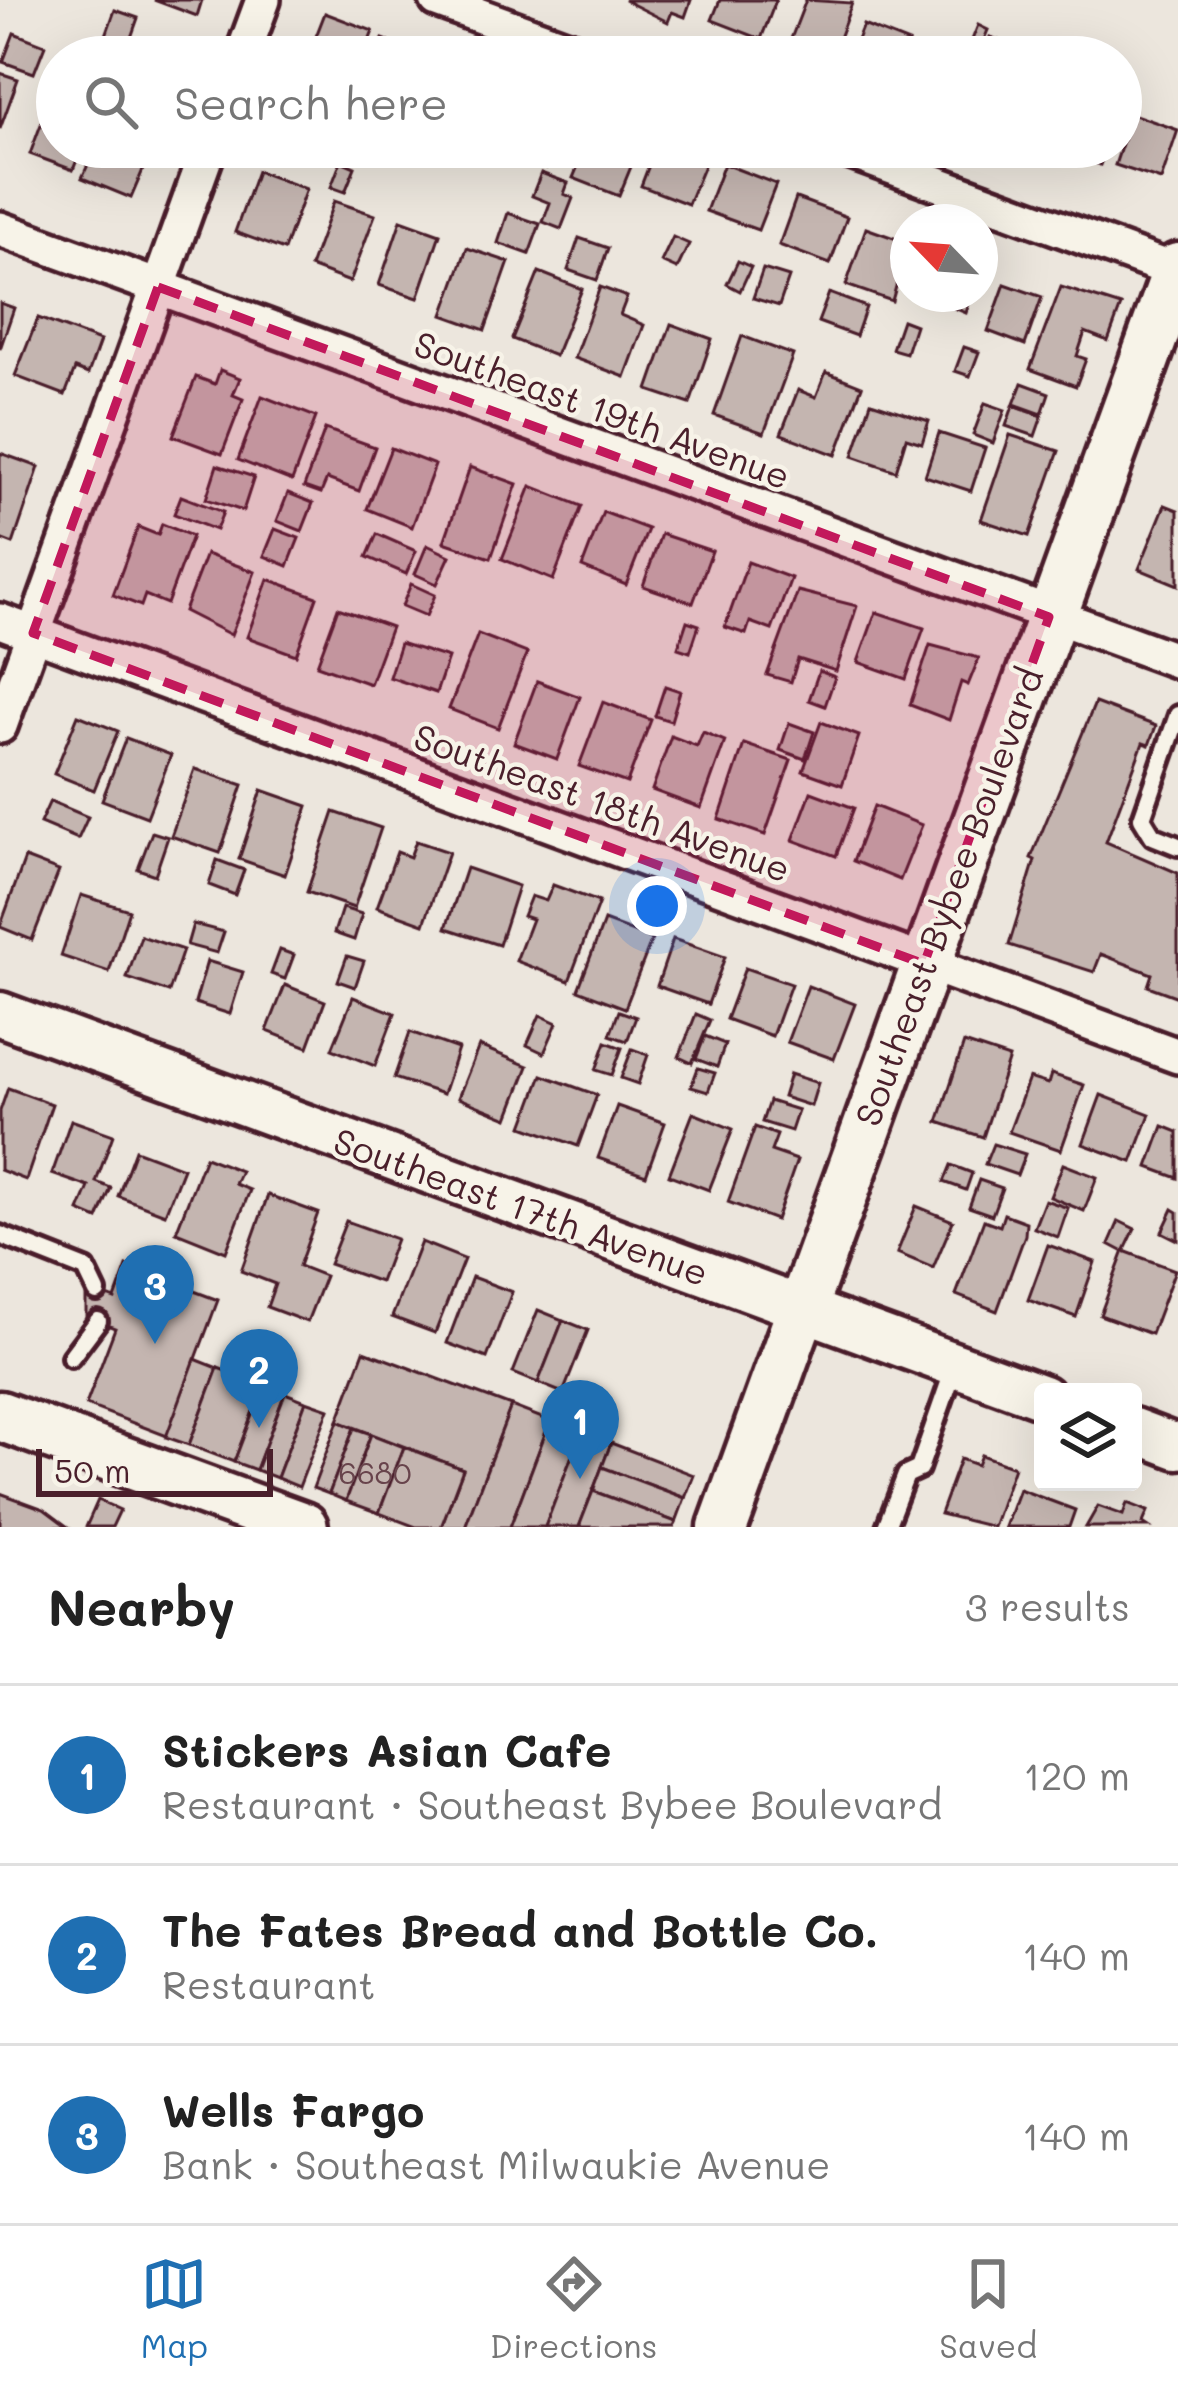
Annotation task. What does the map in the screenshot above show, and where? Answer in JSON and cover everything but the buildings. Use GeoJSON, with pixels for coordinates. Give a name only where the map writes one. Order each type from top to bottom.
{"type":"FeatureCollection","features":[{"type":"Feature","properties":{"kind":"main road","name":"Southeast Bybee Boulevard"},"geometry":{"type":"LineString","coordinates":[[723,1527],[1178,270]]}},
{"type":"Feature","properties":{"kind":"main road"},"geometry":{"type":"LineString","coordinates":[[0,1416],[303,1527]]}},
{"type":"Feature","properties":{"kind":"street"},"geometry":{"type":"LineString","coordinates":[[250,36],[263,0]]}},
{"type":"Feature","properties":{"kind":"street"},"geometry":{"type":"LineString","coordinates":[[437,0],[535,36]]}},
{"type":"Feature","properties":{"kind":"street"},"geometry":{"type":"LineString","coordinates":[[0,727],[201,168]]}},
{"type":"Feature","properties":{"kind":"street"},"geometry":{"type":"LineString","coordinates":[[896,168],[1178,270]]}},
{"type":"Feature","properties":{"kind":"street","name":"Southeast 19th Avenue"},"geometry":{"type":"LineString","coordinates":[[0,229],[1178,661]]}},
{"type":"Feature","properties":{"kind":"street","name":"Southeast 18th Avenue"},"geometry":{"type":"LineString","coordinates":[[0,621],[1178,1056]]}},
{"type":"Feature","properties":{"kind":"street","name":"Southeast 17th Avenue"},"geometry":{"type":"LineString","coordinates":[[0,1014],[801,1312],[1034,1394]]}},
{"type":"Feature","properties":{"kind":"street"},"geometry":{"type":"LineString","coordinates":[[1142,1433],[1178,1447]]}},
{"type":"Feature","properties":{"kind":"lane"},"geometry":{"type":"LineString","coordinates":[[1178,715],[1142,818],[1153,836],[1178,846]]}},
{"type":"Feature","properties":{"kind":"lane"},"geometry":{"type":"LineString","coordinates":[[0,1235],[86,1269],[97,1292]]}},
{"type":"Feature","properties":{"kind":"lane"},"geometry":{"type":"LineString","coordinates":[[71,1357],[98,1321]]}},
{"type":"Feature","properties":{"kind":"lane"},"geometry":{"type":"LineString","coordinates":[[886,1527],[906,1475],[919,1469],[956,1365]]}},
{"type":"Feature","properties":{"kind":"highlighted area"},"geometry":{"type":"Polygon","coordinates":[[[158,287],[1049,617],[924,964],[33,633],[158,287]]]}},
{"type":"Feature","properties":{"kind":"place","name":"Wells Fargo"},"geometry":{"type":"Point","coordinates":[155,1344]}},
{"type":"Feature","properties":{"kind":"place","name":"The Fates Bread and Bottle Co."},"geometry":{"type":"Point","coordinates":[259,1428]}},
{"type":"Feature","properties":{"kind":"place","name":"Stickers Asian Cafe"},"geometry":{"type":"Point","coordinates":[580,1479]}}]}
